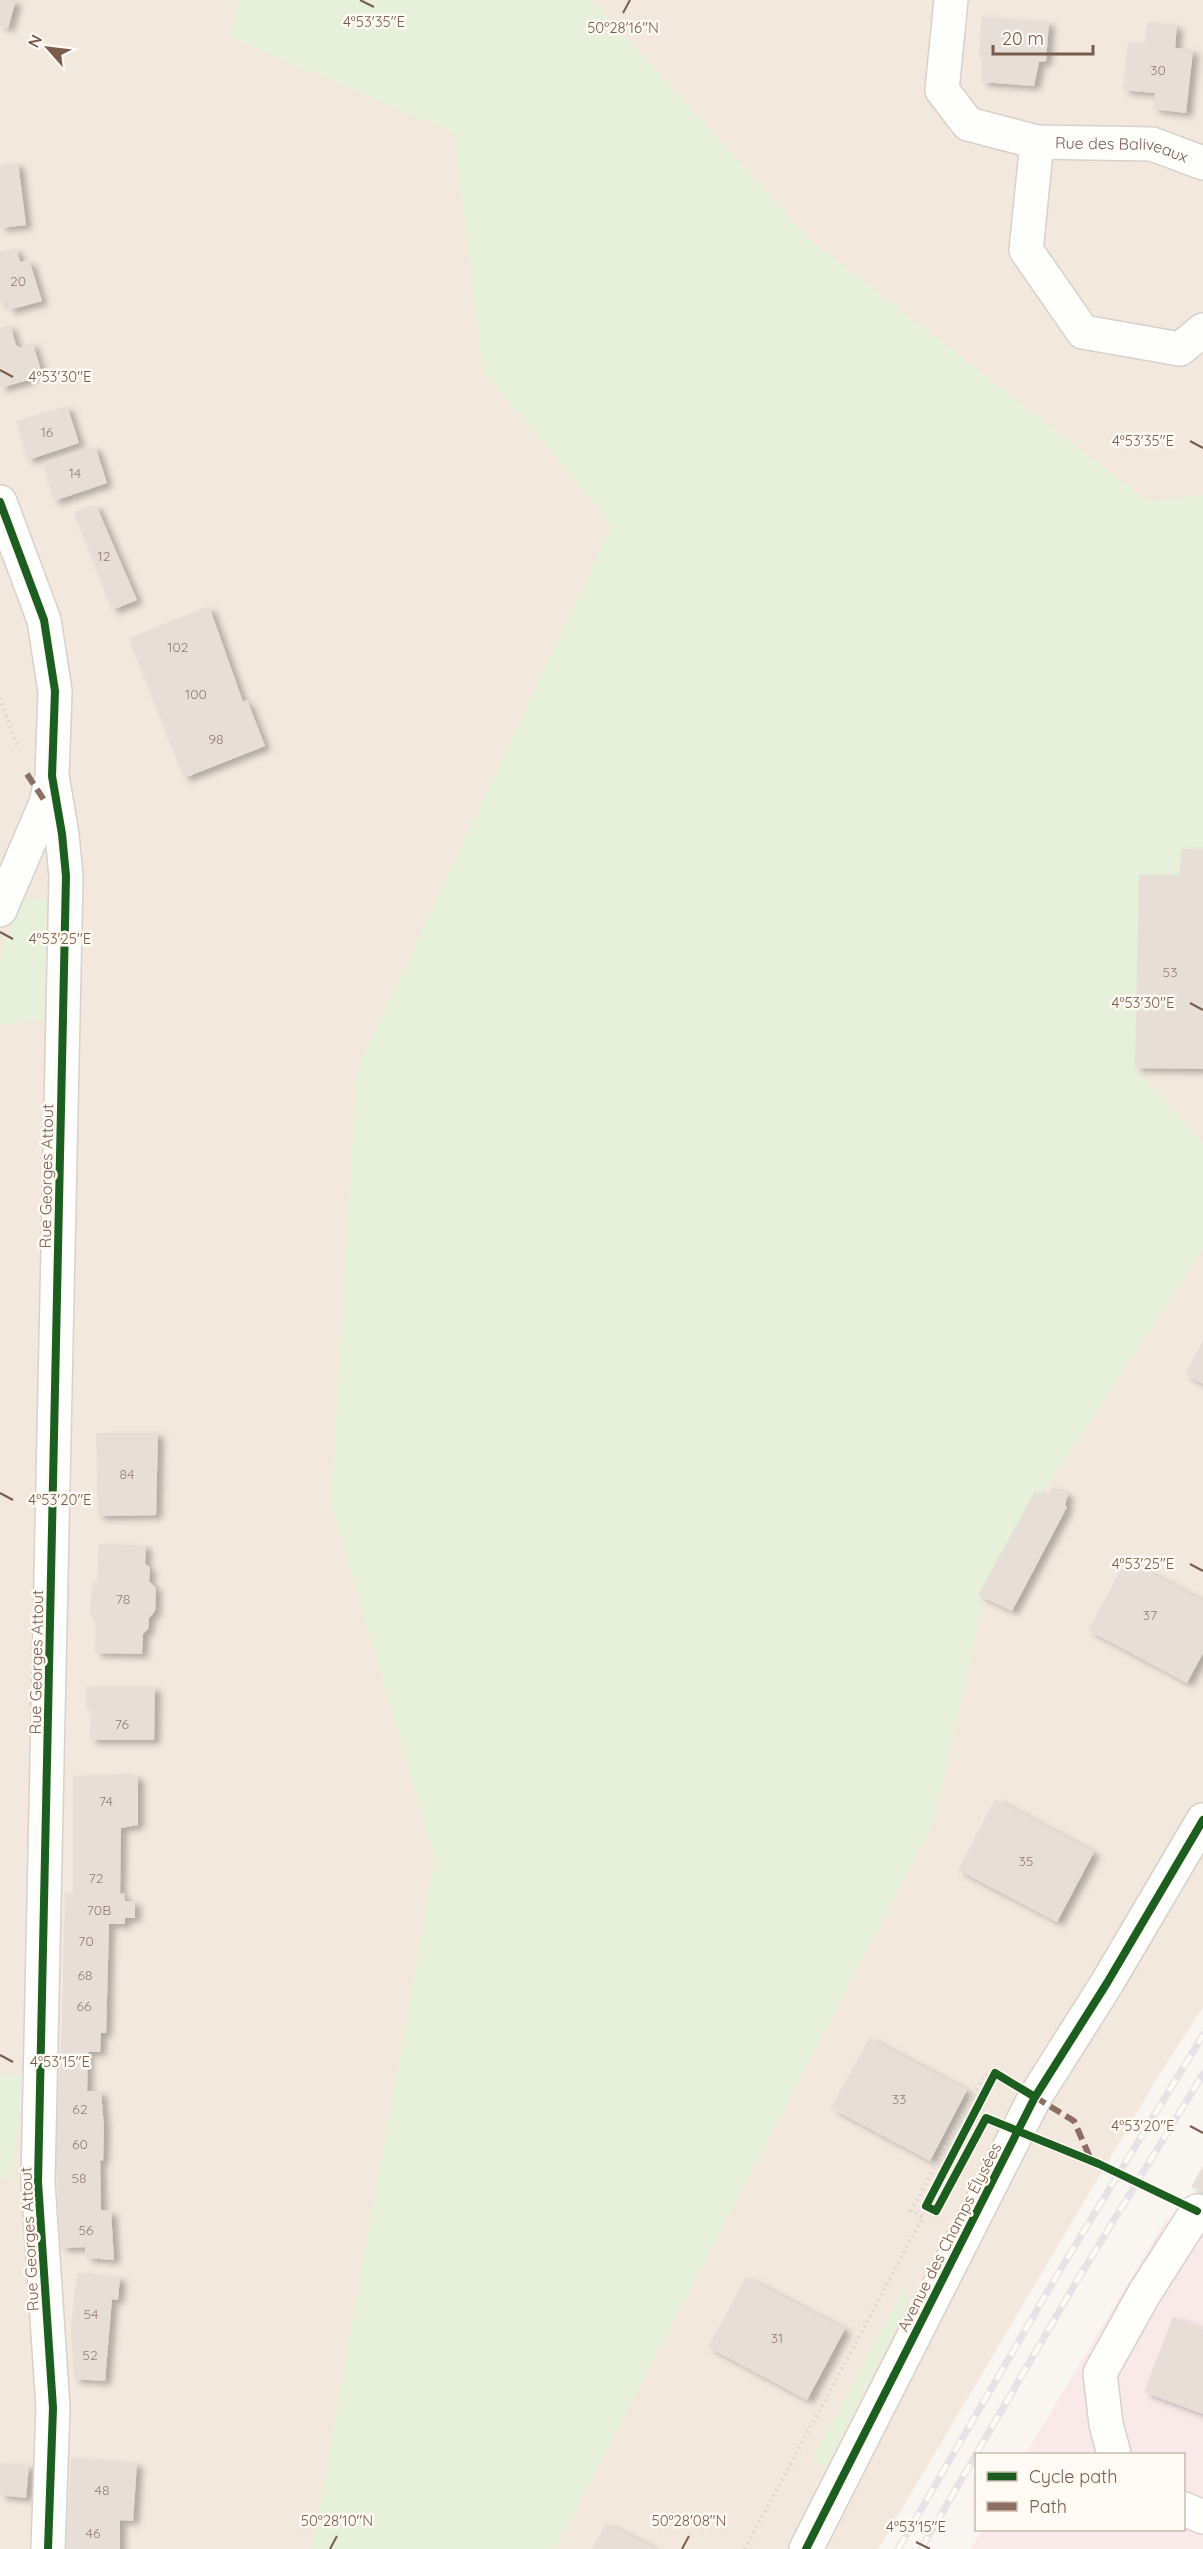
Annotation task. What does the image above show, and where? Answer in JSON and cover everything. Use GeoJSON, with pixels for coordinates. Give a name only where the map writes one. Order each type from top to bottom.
{"type":"FeatureCollection","features":[{"type":"Feature","properties":{"kind":"street","name":"Rue des Baliveaux"},"geometry":{"type":"LineString","coordinates":[[951,0],[942,90],[968,124],[1037,142],[1152,144],[1203,163]]}},
{"type":"Feature","properties":{"kind":"street","name":"Rue des Baliveaux"},"geometry":{"type":"LineString","coordinates":[[1037,142],[1026,250],[1083,333],[1180,349],[1203,330]]}},
{"type":"Feature","properties":{"kind":"street"},"geometry":{"type":"LineString","coordinates":[[0,502],[44,620],[55,690],[52,776],[46,803],[0,910]]}},
{"type":"Feature","properties":{"kind":"street","name":"Rue Georges Attout"},"geometry":{"type":"LineString","coordinates":[[48,2549],[53,2408],[38,2182],[66,876],[62,834],[52,776]]}},
{"type":"Feature","properties":{"kind":"street","name":"Avenue des Champs Élysées"},"geometry":{"type":"LineString","coordinates":[[806,2549],[1035,2097],[1112,1974],[1203,1820]]}},
{"type":"Feature","properties":{"kind":"street"},"geometry":{"type":"LineString","coordinates":[[1114,2453],[1106,2424],[1100,2373],[1144,2294],[1200,2212]]}},
{"type":"Feature","properties":{"kind":"street"},"geometry":{"type":"LineString","coordinates":[[1185,2510],[1203,2517]]}},
{"type":"Feature","properties":{"kind":"path"},"geometry":{"type":"LineString","coordinates":[[0,698],[19,752]]}},
{"type":"Feature","properties":{"kind":"path"},"geometry":{"type":"LineString","coordinates":[[942,2201],[936,2211],[926,2206],[995,2073]]}},
{"type":"Feature","properties":{"kind":"path"},"geometry":{"type":"LineString","coordinates":[[745,2549],[923,2217],[911,2211],[984,2075],[995,2073],[1035,2097]]}},
{"type":"Feature","properties":{"kind":"path"},"geometry":{"type":"LineString","coordinates":[[1062,2150],[1099,2164]]}},
{"type":"Feature","properties":{"kind":"shaded area"},"geometry":{"type":"Polygon","coordinates":[[[0,0],[1203,0],[1203,2007],[1161,2072],[878,2549],[0,2549],[0,0]]]}},
{"type":"Feature","properties":{"kind":"shaded area"},"geometry":{"type":"Polygon","coordinates":[[[1166,2219],[1203,2234],[1203,2549],[971,2549],[981,2531],[1185,2531],[1185,2453],[1027,2453],[1166,2219]]]}},
{"type":"Feature","properties":{"kind":"green space"},"geometry":{"type":"Polygon","coordinates":[[[240,0],[592,0],[810,240],[1148,502],[1203,495],[1203,849],[1181,849],[1180,876],[1139,876],[1135,1068],[1203,1143],[1203,1249],[989,1576],[934,1822],[555,2549],[312,2549],[435,1859],[331,1502],[357,1070],[612,525],[483,371],[454,133],[230,37],[240,0]]]}},
{"type":"Feature","properties":{"kind":"green space"},"geometry":{"type":"Polygon","coordinates":[[[19,898],[47,900],[43,1020],[0,1025],[0,959],[19,898]]]}},
{"type":"Feature","properties":{"kind":"green space"},"geometry":{"type":"Polygon","coordinates":[[[0,2074],[25,2076],[11,2180],[0,2177],[0,2074]]]}},
{"type":"Feature","properties":{"kind":"green space"},"geometry":{"type":"Polygon","coordinates":[[[904,2289],[910,2300],[826,2468],[812,2460],[904,2289]]]}},
{"type":"Feature","properties":{"kind":"building"},"geometry":{"type":"Polygon","coordinates":[[[0,0],[16,0],[8,28],[0,26],[0,0]]]}},
{"type":"Feature","properties":{"kind":"building"},"geometry":{"type":"Polygon","coordinates":[[[982,17],[1049,22],[1046,61],[1039,62],[1034,86],[981,82],[983,57],[979,56],[982,17]]]}},
{"type":"Feature","properties":{"kind":"building"},"geometry":{"type":"Polygon","coordinates":[[[1147,22],[1177,25],[1175,48],[1193,50],[1186,113],[1153,109],[1155,93],[1123,90],[1128,42],[1145,44],[1147,22]]]}},
{"type":"Feature","properties":{"kind":"building"},"geometry":{"type":"Polygon","coordinates":[[[18,163],[26,225],[0,228],[0,165],[18,163]]]}},
{"type":"Feature","properties":{"kind":"building"},"geometry":{"type":"Polygon","coordinates":[[[16,248],[20,262],[29,260],[42,301],[9,310],[6,301],[0,303],[0,252],[16,248]]]}},
{"type":"Feature","properties":{"kind":"building"},"geometry":{"type":"Polygon","coordinates":[[[10,325],[16,345],[20,348],[32,342],[42,373],[28,377],[28,380],[0,388],[0,328],[10,325]]]}},
{"type":"Feature","properties":{"kind":"building"},"geometry":{"type":"Polygon","coordinates":[[[67,406],[79,443],[28,460],[16,421],[67,406]]]}},
{"type":"Feature","properties":{"kind":"building"},"geometry":{"type":"Polygon","coordinates":[[[95,446],[107,483],[54,501],[43,463],[95,446]]]}},
{"type":"Feature","properties":{"kind":"building"},"geometry":{"type":"Polygon","coordinates":[[[96,505],[137,600],[112,610],[74,512],[96,505]]]}},
{"type":"Feature","properties":{"kind":"building"},"geometry":{"type":"Polygon","coordinates":[[[209,606],[243,702],[247,700],[265,746],[184,778],[129,638],[209,606]]]}},
{"type":"Feature","properties":{"kind":"building"},"geometry":{"type":"Polygon","coordinates":[[[1181,849],[1203,849],[1203,1069],[1135,1068],[1139,875],[1180,876],[1181,849]]]}},
{"type":"Feature","properties":{"kind":"building"},"geometry":{"type":"Polygon","coordinates":[[[1203,1340],[1203,1384],[1185,1374],[1203,1340]]]}},
{"type":"Feature","properties":{"kind":"building"},"geometry":{"type":"Polygon","coordinates":[[[96,1433],[158,1433],[156,1515],[98,1516],[96,1433]]]}},
{"type":"Feature","properties":{"kind":"building"},"geometry":{"type":"Polygon","coordinates":[[[1052,1487],[1068,1494],[1065,1505],[1067,1507],[1012,1611],[978,1595],[1035,1491],[1046,1497],[1052,1487]]]}},
{"type":"Feature","properties":{"kind":"building"},"geometry":{"type":"Polygon","coordinates":[[[99,1544],[146,1545],[145,1564],[150,1568],[149,1581],[156,1588],[155,1611],[149,1618],[148,1629],[143,1634],[142,1654],[95,1653],[96,1616],[90,1615],[92,1582],[97,1582],[99,1544]]]}},
{"type":"Feature","properties":{"kind":"building"},"geometry":{"type":"Polygon","coordinates":[[[1126,1560],[1203,1601],[1203,1653],[1187,1683],[1088,1630],[1126,1560]]]}},
{"type":"Feature","properties":{"kind":"building"},"geometry":{"type":"Polygon","coordinates":[[[86,1687],[155,1687],[154,1740],[90,1740],[91,1709],[86,1708],[86,1687]]]}},
{"type":"Feature","properties":{"kind":"building"},"geometry":{"type":"Polygon","coordinates":[[[130,1774],[138,1777],[138,1825],[121,1828],[120,1894],[124,1893],[125,1901],[135,1901],[135,1918],[125,1918],[125,1924],[109,1924],[106,2033],[101,2033],[100,2052],[88,2052],[87,2091],[101,2091],[104,2128],[103,2161],[100,2160],[101,2210],[111,2211],[114,2260],[86,2258],[85,2247],[61,2248],[56,2164],[58,2093],[65,1892],[73,1894],[73,1776],[130,1774]]]}},
{"type":"Feature","properties":{"kind":"building"},"geometry":{"type":"Polygon","coordinates":[[[995,1799],[1094,1852],[1057,1922],[958,1870],[995,1799]]]}},
{"type":"Feature","properties":{"kind":"building"},"geometry":{"type":"Polygon","coordinates":[[[869,2038],[967,2090],[930,2161],[831,2108],[869,2038]]]}},
{"type":"Feature","properties":{"kind":"building"},"geometry":{"type":"Polygon","coordinates":[[[1203,2166],[1203,2192],[1191,2187],[1203,2166]]]}},
{"type":"Feature","properties":{"kind":"building"},"geometry":{"type":"Polygon","coordinates":[[[77,2273],[120,2277],[118,2300],[112,2299],[105,2381],[74,2379],[71,2329],[77,2273]]]}},
{"type":"Feature","properties":{"kind":"building"},"geometry":{"type":"Polygon","coordinates":[[[746,2277],[845,2329],[807,2400],[708,2347],[746,2277]]]}},
{"type":"Feature","properties":{"kind":"building"},"geometry":{"type":"Polygon","coordinates":[[[1173,2317],[1203,2329],[1203,2414],[1144,2392],[1173,2317]]]}},
{"type":"Feature","properties":{"kind":"building"},"geometry":{"type":"Polygon","coordinates":[[[71,2458],[137,2463],[133,2521],[120,2520],[120,2549],[66,2549],[71,2458]]]}},
{"type":"Feature","properties":{"kind":"building"},"geometry":{"type":"Polygon","coordinates":[[[0,2463],[29,2465],[26,2498],[0,2495],[0,2463]]]}},
{"type":"Feature","properties":{"kind":"building"},"geometry":{"type":"Polygon","coordinates":[[[606,2523],[656,2549],[592,2549],[606,2523]]]}},
{"type":"Feature","properties":{"kind":"railway"},"geometry":{"type":"LineString","coordinates":[[898,2549],[1059,2272],[1203,2035]]}},
{"type":"Feature","properties":{"kind":"railway"},"geometry":{"type":"LineString","coordinates":[[977,2453],[1075,2284],[1203,2074]]}},
{"type":"Feature","properties":{"kind":"railway"},"geometry":{"type":"LineString","coordinates":[[921,2549],[975,2456]]}},
{"type":"Feature","properties":{"kind":"marked path"},"geometry":{"type":"LineString","coordinates":[[27,774],[46,803]]}},
{"type":"Feature","properties":{"kind":"marked path"},"geometry":{"type":"LineString","coordinates":[[1035,2097],[1074,2121],[1092,2162]]}},
{"type":"Feature","properties":{"kind":"cycle path"},"geometry":{"type":"LineString","coordinates":[[0,502],[44,620],[55,691],[52,776],[62,834],[66,876],[38,2182],[53,2408],[48,2549]]}},
{"type":"Feature","properties":{"kind":"cycle path"},"geometry":{"type":"LineString","coordinates":[[806,2549],[1035,2097],[1107,1983],[1203,1820]]}},
{"type":"Feature","properties":{"kind":"cycle path"},"geometry":{"type":"LineString","coordinates":[[1035,2097],[995,2073],[926,2206],[936,2211],[986,2118],[1099,2164],[1197,2211]]}}]}
